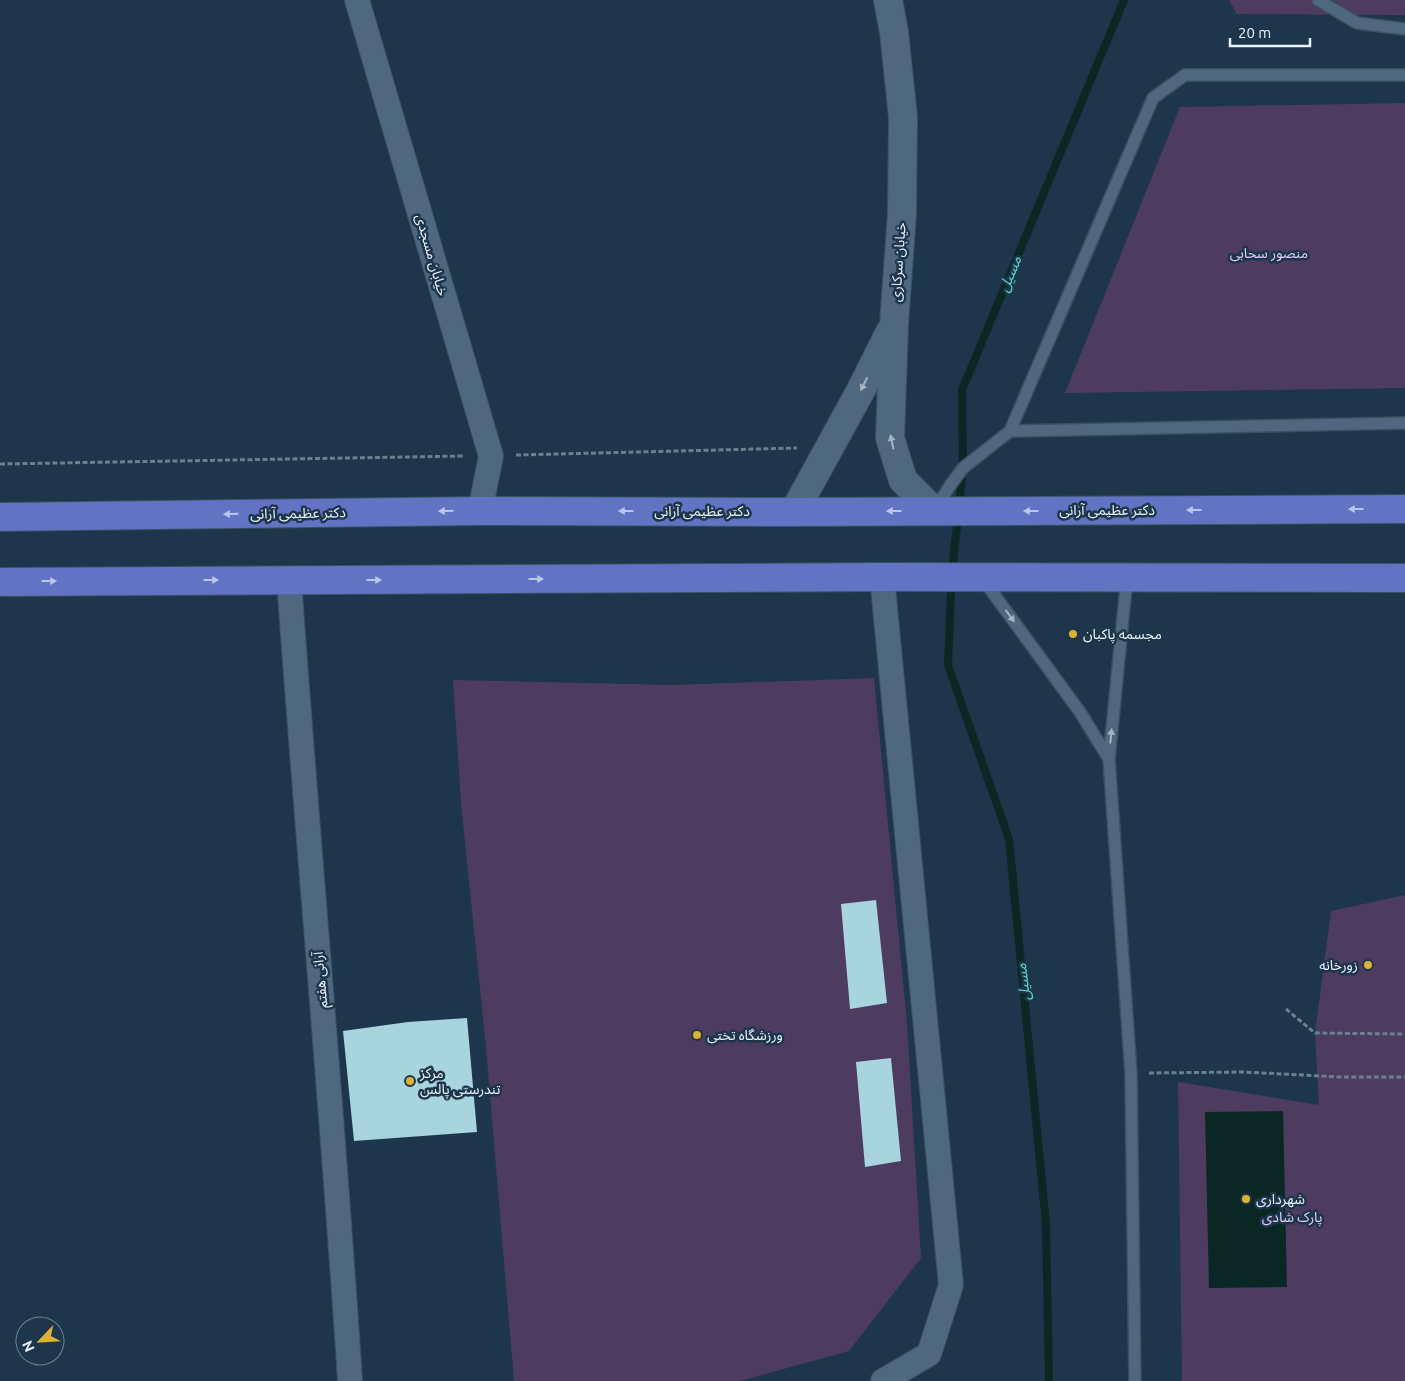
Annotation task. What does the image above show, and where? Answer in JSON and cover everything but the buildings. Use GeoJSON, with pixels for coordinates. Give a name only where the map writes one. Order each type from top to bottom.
{"type":"FeatureCollection","features":[{"type":"Feature","properties":{"kind":"main road","name":"دکتر عظیمی آرانی"},"geometry":{"type":"LineString","coordinates":[[0,517],[480,511],[794,512],[1405,509]]}},
{"type":"Feature","properties":{"kind":"main road"},"geometry":{"type":"LineString","coordinates":[[0,582],[882,577],[1405,578]]}},
{"type":"Feature","properties":{"kind":"street","name":"خیابان مسجدی"},"geometry":{"type":"LineString","coordinates":[[357,0],[491,456],[480,511]]}},
{"type":"Feature","properties":{"kind":"street","name":"خیابان سرکاری"},"geometry":{"type":"LineString","coordinates":[[888,0],[894,32],[903,117],[902,213],[894,324],[890,438],[903,480],[938,511]]}},
{"type":"Feature","properties":{"kind":"street"},"geometry":{"type":"LineString","coordinates":[[794,512],[862,390],[894,324]]}},
{"type":"Feature","properties":{"kind":"street"},"geometry":{"type":"LineString","coordinates":[[882,577],[951,1285],[929,1354],[883,1381]]}},
{"type":"Feature","properties":{"kind":"street","name":"آرانی هفتم"},"geometry":{"type":"LineString","coordinates":[[289,580],[350,1381]]}},
{"type":"Feature","properties":{"kind":"lane"},"geometry":{"type":"LineString","coordinates":[[1318,0],[1357,23],[1405,29]]}},
{"type":"Feature","properties":{"kind":"lane"},"geometry":{"type":"LineString","coordinates":[[938,511],[949,487],[963,468],[1010,431],[1152,98],[1185,75],[1405,75]]}},
{"type":"Feature","properties":{"kind":"lane"},"geometry":{"type":"LineString","coordinates":[[1010,431],[1405,423]]}},
{"type":"Feature","properties":{"kind":"lane"},"geometry":{"type":"LineString","coordinates":[[981,577],[1080,712],[1109,759]]}},
{"type":"Feature","properties":{"kind":"lane"},"geometry":{"type":"LineString","coordinates":[[1127,577],[1109,759],[1131,1074],[1135,1381]]}},
{"type":"Feature","properties":{"kind":"path"},"geometry":{"type":"LineString","coordinates":[[0,464],[829,448]]}},
{"type":"Feature","properties":{"kind":"path"},"geometry":{"type":"LineString","coordinates":[[1286,1009],[1316,1033],[1405,1034]]}},
{"type":"Feature","properties":{"kind":"path"},"geometry":{"type":"LineString","coordinates":[[1131,1074],[1244,1072],[1340,1077],[1405,1077]]}},
{"type":"Feature","properties":{"kind":"green space"},"geometry":{"type":"Polygon","coordinates":[[[1229,0],[1405,0],[1405,15],[1237,14],[1229,0]]]}},
{"type":"Feature","properties":{"kind":"green space","name":"منصور سحابی"},"geometry":{"type":"Polygon","coordinates":[[[1405,103],[1405,388],[1065,393],[1180,107],[1405,103]]]}},
{"type":"Feature","properties":{"kind":"green space","name":"ورزشگاه تختی"},"geometry":{"type":"Polygon","coordinates":[[[874,678],[907,1023],[921,1258],[849,1351],[740,1381],[514,1381],[486,1048],[461,803],[453,680],[673,685],[874,678]]]}},
{"type":"Feature","properties":{"kind":"green space","name":"پارک شادی"},"geometry":{"type":"Polygon","coordinates":[[[1405,895],[1405,1381],[1182,1381],[1178,1082],[1319,1105],[1315,1033],[1331,911],[1405,895]]]}},
{"type":"Feature","properties":{"kind":"shaded area","name":"شهرداری"},"geometry":{"type":"Polygon","coordinates":[[[1283,1111],[1287,1287],[1209,1288],[1205,1112],[1283,1111]]]}},
{"type":"Feature","properties":{"kind":"waterway","name":"مسیل"},"geometry":{"type":"LineString","coordinates":[[959,505],[963,468],[962,390],[1124,0]]}},
{"type":"Feature","properties":{"kind":"waterway","name":"مسیل"},"geometry":{"type":"LineString","coordinates":[[953,561],[958,517]]}},
{"type":"Feature","properties":{"kind":"waterway","name":"مسیل"},"geometry":{"type":"LineString","coordinates":[[951,593],[948,665],[1009,839],[1046,1224],[1049,1381]]}},
{"type":"Feature","properties":{"kind":"place","name":"مجسمه پاکبان"},"geometry":{"type":"Point","coordinates":[1073,634]}},
{"type":"Feature","properties":{"kind":"place","name":"زورخانه"},"geometry":{"type":"Point","coordinates":[1368,965]}},
{"type":"Feature","properties":{"kind":"place","name":"ورزشگاه تختی"},"geometry":{"type":"Point","coordinates":[697,1035]}},
{"type":"Feature","properties":{"kind":"place","name":"مرکز تندرستی پالس"},"geometry":{"type":"Point","coordinates":[410,1081]}},
{"type":"Feature","properties":{"kind":"place","name":"شهرداری"},"geometry":{"type":"Point","coordinates":[1246,1199]}}]}
